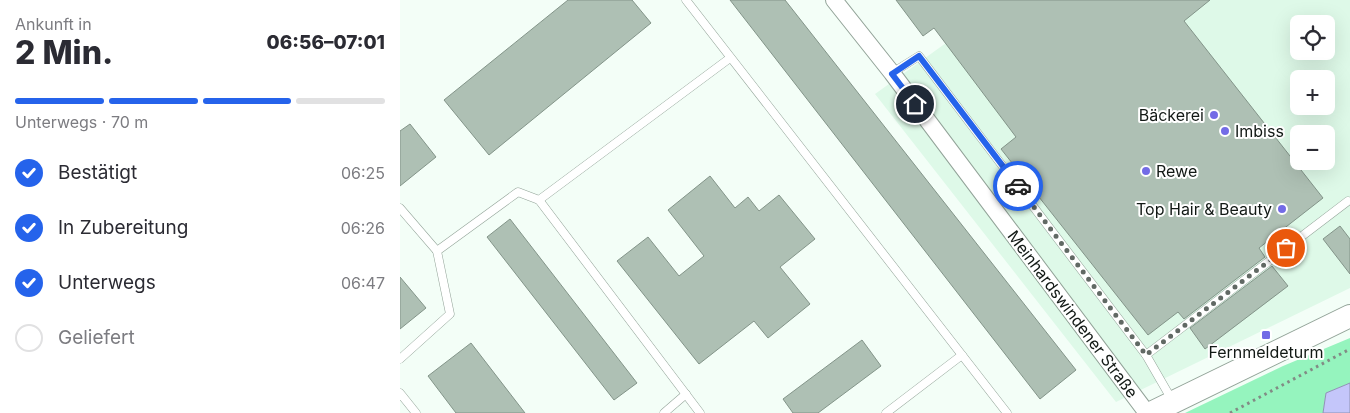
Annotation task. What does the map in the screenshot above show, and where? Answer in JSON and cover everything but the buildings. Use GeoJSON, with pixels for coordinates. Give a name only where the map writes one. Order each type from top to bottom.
{"type":"FeatureCollection","features":[{"type":"Feature","properties":{"kind":"street","name":"Meinhardswindener Straße"},"geometry":{"type":"LineString","coordinates":[[834,0],[1149,413],[1350,316]]}},
{"type":"Feature","properties":{"kind":"lane"},"geometry":{"type":"LineString","coordinates":[[686,0],[1007,413]]}},
{"type":"Feature","properties":{"kind":"lane"},"geometry":{"type":"LineString","coordinates":[[892,74],[919,56],[1146,355],[1173,401]]}},
{"type":"Feature","properties":{"kind":"lane"},"geometry":{"type":"LineString","coordinates":[[539,200],[730,58]]}},
{"type":"Feature","properties":{"kind":"lane"},"geometry":{"type":"LineString","coordinates":[[437,251],[518,192],[539,200],[700,413]]}},
{"type":"Feature","properties":{"kind":"lane"},"geometry":{"type":"LineString","coordinates":[[1146,355],[1348,201]]}},
{"type":"Feature","properties":{"kind":"lane"},"geometry":{"type":"LineString","coordinates":[[400,208],[437,251],[450,314],[400,360]]}},
{"type":"Feature","properties":{"kind":"lane"},"geometry":{"type":"LineString","coordinates":[[886,413],[962,355]]}},
{"type":"Feature","properties":{"kind":"lane"},"geometry":{"type":"LineString","coordinates":[[400,393],[416,413]]}},
{"type":"Feature","properties":{"kind":"lane"},"geometry":{"type":"LineString","coordinates":[[664,413],[686,394]]}},
{"type":"Feature","properties":{"kind":"path"},"geometry":{"type":"LineString","coordinates":[[1230,413],[1350,349]]}},
{"type":"Feature","properties":{"kind":"shaded area"},"geometry":{"type":"Polygon","coordinates":[[[1000,0],[1350,0],[1350,288],[1116,402],[875,94],[946,43],[1000,0]]]}},
{"type":"Feature","properties":{"kind":"green space"},"geometry":{"type":"Polygon","coordinates":[[[1350,338],[1350,383],[1326,393],[1323,413],[1185,413],[1283,366],[1350,338]]]}},
{"type":"Feature","properties":{"kind":"water"},"geometry":{"type":"Polygon","coordinates":[[[1350,383],[1350,413],[1323,413],[1326,393],[1350,383]]]}},
{"type":"Feature","properties":{"kind":"way so far"},"geometry":{"type":"LineString","coordinates":[[1018,186],[1146,355],[1286,248]]}},
{"type":"Feature","properties":{"kind":"place","name":"Bäckerei"},"geometry":{"type":"Point","coordinates":[1214,115]}},
{"type":"Feature","properties":{"kind":"place","name":"Imbiss"},"geometry":{"type":"Point","coordinates":[1225,131]}},
{"type":"Feature","properties":{"kind":"place","name":"Rewe"},"geometry":{"type":"Point","coordinates":[1146,171]}},
{"type":"Feature","properties":{"kind":"place","name":"Top Hair & Beauty"},"geometry":{"type":"Point","coordinates":[1282,209]}},
{"type":"Feature","properties":{"kind":"place","name":"Fernmeldeturm"},"geometry":{"type":"Point","coordinates":[1266,335]}},
{"type":"Feature","properties":{"kind":"route"},"geometry":{"type":"LineString","coordinates":[[915,104],[892,74],[919,56],[1018,186]]}}]}
